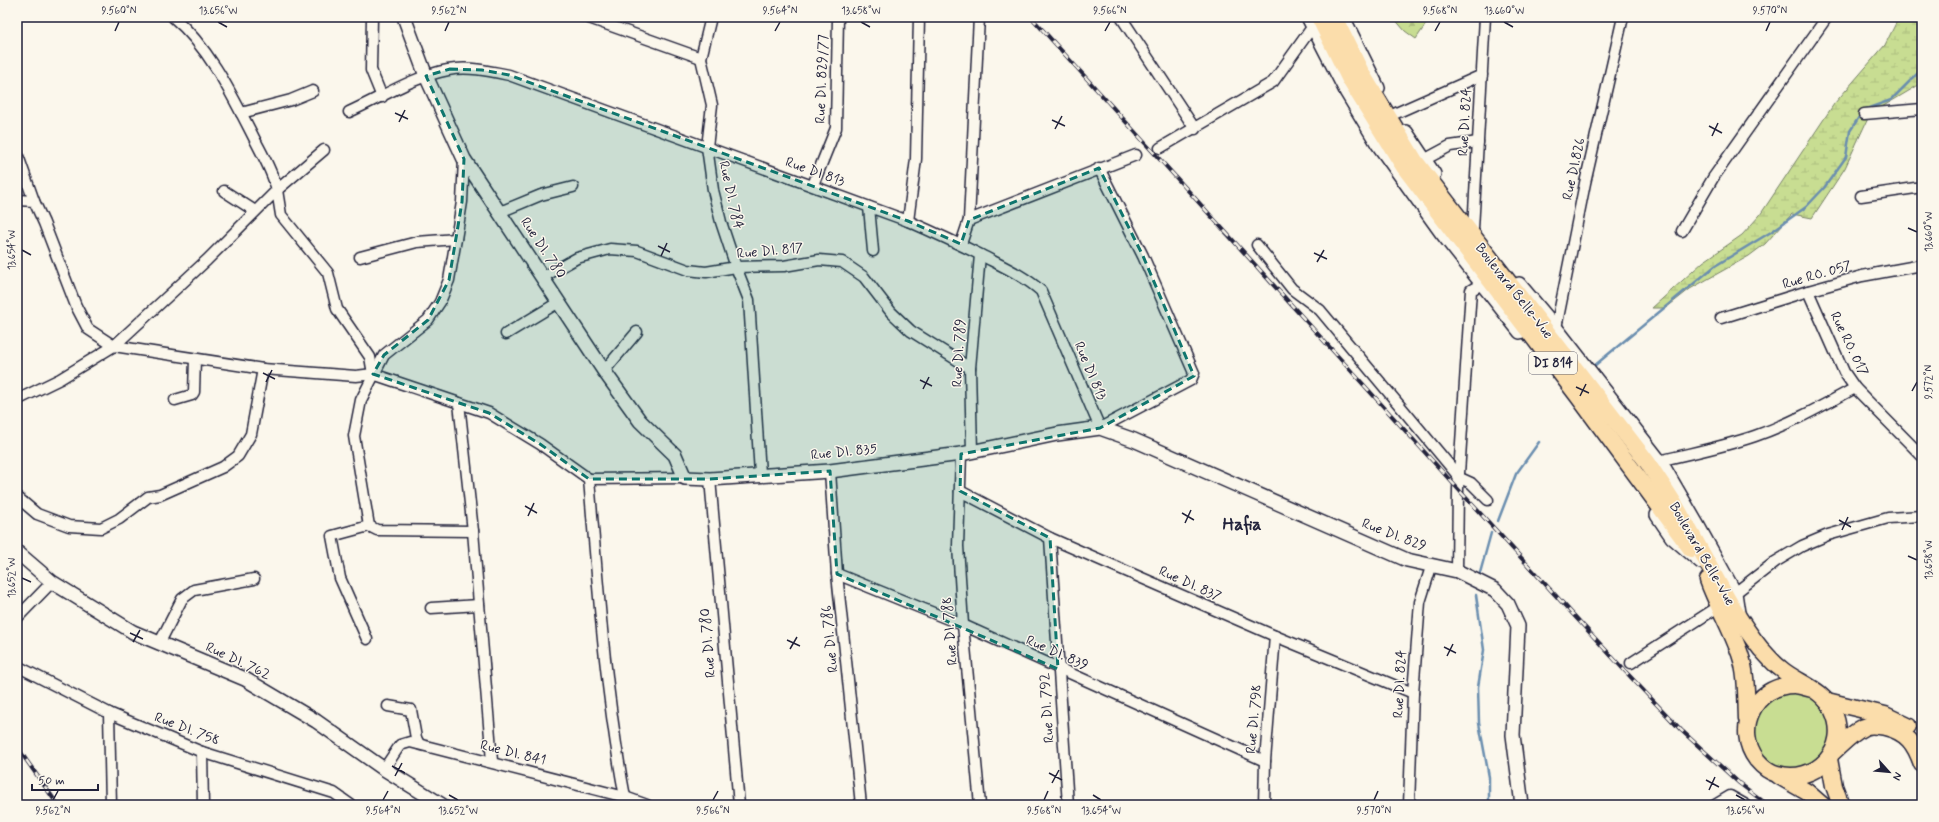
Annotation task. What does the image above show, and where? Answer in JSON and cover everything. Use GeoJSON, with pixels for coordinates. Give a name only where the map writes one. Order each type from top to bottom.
{"type":"FeatureCollection","features":[{"type":"Feature","properties":{"kind":"main road","name":"Boulevard Belle-Vue"},"geometry":{"type":"LineString","coordinates":[[1334,17],[1362,74],[1415,161],[1648,464],[1682,515],[1740,621],[1761,649],[1780,668],[1812,689]]}},
{"type":"Feature","properties":{"kind":"main road","name":"Boulevard Belle-Vue"},"geometry":{"type":"LineString","coordinates":[[1313,20],[1404,167],[1578,396],[1701,562],[1718,607],[1726,621],[1740,655],[1745,680],[1747,723]]}},
{"type":"Feature","properties":{"kind":"main road"},"geometry":{"type":"LineString","coordinates":[[1822,805],[1807,792],[1774,774],[1762,765],[1752,753],[1747,739],[1747,723],[1753,707],[1764,695],[1779,687],[1796,685],[1812,689],[1827,701],[1837,720],[1838,737],[1831,755],[1834,786],[1841,805]]}},
{"type":"Feature","properties":{"kind":"main road"},"geometry":{"type":"LineString","coordinates":[[1827,701],[1885,715],[1899,720],[1911,728],[1922,744]]}},
{"type":"Feature","properties":{"kind":"main road"},"geometry":{"type":"LineString","coordinates":[[1774,774],[1789,777],[1804,775],[1818,769],[1848,739],[1864,727],[1875,725],[1896,729],[1906,736],[1916,748],[1922,764]]}},
{"type":"Feature","properties":{"kind":"street"},"geometry":{"type":"LineString","coordinates":[[173,17],[182,24],[208,57],[241,113],[273,175],[281,215],[328,273],[337,309],[370,357],[373,374]]}},
{"type":"Feature","properties":{"kind":"street"},"geometry":{"type":"LineString","coordinates":[[372,17],[371,70],[382,97]]}},
{"type":"Feature","properties":{"kind":"street","name":"Rue DI. 780"},"geometry":{"type":"LineString","coordinates":[[404,17],[426,76],[464,159],[604,371],[640,421],[674,455],[685,478]]}},
{"type":"Feature","properties":{"kind":"street"},"geometry":{"type":"LineString","coordinates":[[586,17],[701,58]]}},
{"type":"Feature","properties":{"kind":"street","name":"Rue DI. 784"},"geometry":{"type":"LineString","coordinates":[[711,17],[701,58],[712,105],[707,147],[713,190],[721,222],[749,300],[760,474]]}},
{"type":"Feature","properties":{"kind":"street","name":"Rue DI. 829/77"},"geometry":{"type":"LineString","coordinates":[[813,185],[836,128],[838,17]]}},
{"type":"Feature","properties":{"kind":"street"},"geometry":{"type":"LineString","coordinates":[[908,221],[916,159],[919,17]]}},
{"type":"Feature","properties":{"kind":"street"},"geometry":{"type":"LineString","coordinates":[[961,244],[969,220],[979,17]]}},
{"type":"Feature","properties":{"kind":"street"},"geometry":{"type":"LineString","coordinates":[[1121,17],[1196,129]]}},
{"type":"Feature","properties":{"kind":"street","name":"Boulevard Belle-Vue"},"geometry":{"type":"LineString","coordinates":[[1343,17],[1379,90],[1424,160],[1473,229],[1556,328],[1659,461],[1698,526],[1735,593],[1740,621]]}},
{"type":"Feature","properties":{"kind":"street","name":"Rue DI. 824"},"geometry":{"type":"LineString","coordinates":[[1473,229],[1485,17]]}},
{"type":"Feature","properties":{"kind":"street","name":"Rue DI.826"},"geometry":{"type":"LineString","coordinates":[[1556,328],[1585,183],[1623,17]]}},
{"type":"Feature","properties":{"kind":"street"},"geometry":{"type":"LineString","coordinates":[[1682,232],[1713,178],[1827,17]]}},
{"type":"Feature","properties":{"kind":"street"},"geometry":{"type":"LineString","coordinates":[[1160,148],[1196,129],[1273,82],[1313,20]]}},
{"type":"Feature","properties":{"kind":"street","name":"Boulevard Belle-Vue"},"geometry":{"type":"LineString","coordinates":[[1313,20],[1347,93],[1377,144],[1441,232],[1619,459],[1672,537],[1701,562]]}},
{"type":"Feature","properties":{"kind":"street","name":"Rue DI 813"},"geometry":{"type":"LineString","coordinates":[[349,112],[426,76],[450,69],[482,70],[510,75],[908,221],[961,244],[1029,280],[1041,291],[1100,428]]}},
{"type":"Feature","properties":{"kind":"street"},"geometry":{"type":"LineString","coordinates":[[1394,114],[1482,75]]}},
{"type":"Feature","properties":{"kind":"street"},"geometry":{"type":"LineString","coordinates":[[241,113],[291,100],[313,91]]}},
{"type":"Feature","properties":{"kind":"street"},"geometry":{"type":"LineString","coordinates":[[1864,114],[1922,109]]}},
{"type":"Feature","properties":{"kind":"street"},"geometry":{"type":"LineString","coordinates":[[1424,160],[1450,146],[1478,142]]}},
{"type":"Feature","properties":{"kind":"street"},"geometry":{"type":"LineString","coordinates":[[17,400],[60,379],[114,346],[207,260],[277,190],[324,150]]}},
{"type":"Feature","properties":{"kind":"street"},"geometry":{"type":"LineString","coordinates":[[17,153],[34,201],[76,306],[88,329],[114,346],[263,369],[356,376],[373,374],[489,413],[540,444],[589,479],[604,666],[614,740],[625,797]]}},
{"type":"Feature","properties":{"kind":"street"},"geometry":{"type":"LineString","coordinates":[[969,220],[1099,168],[1136,155]]}},
{"type":"Feature","properties":{"kind":"street"},"geometry":{"type":"LineString","coordinates":[[369,526],[354,436],[360,400],[384,355],[428,320],[440,302],[449,280],[456,239],[462,202],[464,159]]}},
{"type":"Feature","properties":{"kind":"street"},"geometry":{"type":"LineString","coordinates":[[1099,168],[1143,256],[1194,373],[1191,380],[1100,428]]}},
{"type":"Feature","properties":{"kind":"street"},"geometry":{"type":"LineString","coordinates":[[500,212],[542,195],[573,187]]}},
{"type":"Feature","properties":{"kind":"street"},"geometry":{"type":"LineString","coordinates":[[1861,196],[1922,187]]}},
{"type":"Feature","properties":{"kind":"street"},"geometry":{"type":"LineString","coordinates":[[224,191],[255,211]]}},
{"type":"Feature","properties":{"kind":"street"},"geometry":{"type":"LineString","coordinates":[[17,200],[34,201]]}},
{"type":"Feature","properties":{"kind":"street"},"geometry":{"type":"LineString","coordinates":[[869,207],[873,251]]}},
{"type":"Feature","properties":{"kind":"street"},"geometry":{"type":"LineString","coordinates":[[360,257],[417,242],[456,239]]}},
{"type":"Feature","properties":{"kind":"street"},"geometry":{"type":"LineString","coordinates":[[1257,245],[1292,289],[1320,310],[1460,478],[1471,483],[1488,500]]}},
{"type":"Feature","properties":{"kind":"street","name":"Rue DI. 817"},"geometry":{"type":"LineString","coordinates":[[543,277],[577,258],[610,249],[637,251],[688,270],[706,272],[736,267],[784,266],[819,260],[842,262],[864,277],[891,312],[911,331],[970,368]]}},
{"type":"Feature","properties":{"kind":"street","name":"Rue DI. 789"},"geometry":{"type":"LineString","coordinates":[[966,453],[970,368],[980,255]]}},
{"type":"Feature","properties":{"kind":"street","name":"Rue RO. 057"},"geometry":{"type":"LineString","coordinates":[[1721,318],[1808,290],[1862,276],[1922,265]]}},
{"type":"Feature","properties":{"kind":"street"},"geometry":{"type":"LineString","coordinates":[[1457,571],[1458,489],[1460,478],[1471,290],[1482,284]]}},
{"type":"Feature","properties":{"kind":"street","name":"Rue RO. 017"},"geometry":{"type":"LineString","coordinates":[[1808,290],[1844,372],[1855,388],[1922,456]]}},
{"type":"Feature","properties":{"kind":"street"},"geometry":{"type":"LineString","coordinates":[[506,334],[559,302]]}},
{"type":"Feature","properties":{"kind":"street"},"geometry":{"type":"LineString","coordinates":[[604,371],[638,332]]}},
{"type":"Feature","properties":{"kind":"street"},"geometry":{"type":"LineString","coordinates":[[175,400],[192,395],[194,392],[195,359]]}},
{"type":"Feature","properties":{"kind":"street"},"geometry":{"type":"LineString","coordinates":[[17,497],[38,514],[69,526],[100,528],[119,519],[148,497],[160,495],[223,467],[238,456],[251,434],[263,369]]}},
{"type":"Feature","properties":{"kind":"street"},"geometry":{"type":"LineString","coordinates":[[1659,461],[1720,447],[1755,436],[1810,413],[1855,388]]}},
{"type":"Feature","properties":{"kind":"street"},"geometry":{"type":"LineString","coordinates":[[459,403],[473,531],[492,761]]}},
{"type":"Feature","properties":{"kind":"street","name":"Rue DI. 835"},"geometry":{"type":"LineString","coordinates":[[589,479],[710,479],[760,474],[830,471],[966,453],[1057,434],[1100,428]]}},
{"type":"Feature","properties":{"kind":"street","name":"Rue DI. 829"},"geometry":{"type":"LineString","coordinates":[[1100,428],[1134,440],[1407,560],[1431,567],[1457,571],[1495,590],[1508,604],[1518,626],[1513,735],[1522,805]]}},
{"type":"Feature","properties":{"kind":"street","name":"Rue DI. 788"},"geometry":{"type":"LineString","coordinates":[[966,453],[960,492],[958,546],[963,626],[980,805]]}},
{"type":"Feature","properties":{"kind":"street","name":"Rue DI. 786"},"geometry":{"type":"LineString","coordinates":[[830,471],[837,574],[861,805]]}},
{"type":"Feature","properties":{"kind":"street","name":"Rue DI. 780"},"geometry":{"type":"LineString","coordinates":[[710,479],[739,805]]}},
{"type":"Feature","properties":{"kind":"street","name":"Rue DI. 837"},"geometry":{"type":"LineString","coordinates":[[960,492],[1050,538],[1275,636],[1413,693]]}},
{"type":"Feature","properties":{"kind":"street"},"geometry":{"type":"LineString","coordinates":[[1735,593],[1775,562],[1802,546],[1828,534],[1888,518],[1922,516]]}},
{"type":"Feature","properties":{"kind":"street"},"geometry":{"type":"LineString","coordinates":[[367,639],[340,578],[332,536],[369,526],[377,530],[473,531]]}},
{"type":"Feature","properties":{"kind":"street","name":"Rue DI. 792"},"geometry":{"type":"LineString","coordinates":[[1050,538],[1068,805]]}},
{"type":"Feature","properties":{"kind":"street","name":"Rue DI. 762"},"geometry":{"type":"LineString","coordinates":[[17,552],[52,582],[133,632],[245,679],[316,721],[384,769],[442,805]]}},
{"type":"Feature","properties":{"kind":"street","name":"Rue DI. 824"},"geometry":{"type":"LineString","coordinates":[[1409,805],[1413,693],[1420,602],[1431,567]]}},
{"type":"Feature","properties":{"kind":"street","name":"Rue DI. 839"},"geometry":{"type":"LineString","coordinates":[[837,574],[963,626],[1265,761]]}},
{"type":"Feature","properties":{"kind":"street"},"geometry":{"type":"LineString","coordinates":[[159,644],[182,599],[194,590],[254,579]]}},
{"type":"Feature","properties":{"kind":"street"},"geometry":{"type":"LineString","coordinates":[[17,618],[52,582]]}},
{"type":"Feature","properties":{"kind":"street"},"geometry":{"type":"LineString","coordinates":[[431,608],[479,605]]}},
{"type":"Feature","properties":{"kind":"street"},"geometry":{"type":"LineString","coordinates":[[1631,663],[1718,607]]}},
{"type":"Feature","properties":{"kind":"street","name":"Rue DI. 798"},"geometry":{"type":"LineString","coordinates":[[1264,805],[1265,761],[1275,636]]}},
{"type":"Feature","properties":{"kind":"street","name":"Rue DI. 758"},"geometry":{"type":"LineString","coordinates":[[17,666],[109,713],[202,752],[334,793],[352,805]]}},
{"type":"Feature","properties":{"kind":"street"},"geometry":{"type":"LineString","coordinates":[[388,706],[411,710],[419,744]]}},
{"type":"Feature","properties":{"kind":"street"},"geometry":{"type":"LineString","coordinates":[[109,713],[111,805]]}},
{"type":"Feature","properties":{"kind":"street","name":"Rue DI. 841"},"geometry":{"type":"LineString","coordinates":[[384,769],[400,745],[410,742],[492,761],[625,797],[647,805]]}},
{"type":"Feature","properties":{"kind":"street"},"geometry":{"type":"LineString","coordinates":[[202,752],[203,805]]}},
{"type":"Feature","properties":{"kind":"street"},"geometry":{"type":"LineString","coordinates":[[1715,805],[1730,796],[1746,805]]}},
{"type":"Feature","properties":{"kind":"highlighted area"},"geometry":{"type":"Polygon","coordinates":[[[450,69],[482,70],[509,75],[908,221],[961,244],[969,220],[1099,168],[1143,256],[1194,376],[1100,428],[961,454],[960,491],[1050,538],[1058,669],[837,574],[830,471],[710,479],[589,479],[540,444],[489,413],[373,374],[384,355],[428,320],[449,280],[462,202],[464,159],[426,76],[450,69]]]}},
{"type":"Feature","properties":{"kind":"green space"},"geometry":{"type":"Polygon","coordinates":[[[1393,17],[1426,17],[1428,21],[1416,39],[1405,31],[1393,17]]]}},
{"type":"Feature","properties":{"kind":"green space"},"geometry":{"type":"Polygon","coordinates":[[[1899,17],[1922,17],[1922,83],[1870,114],[1845,168],[1812,218],[1792,214],[1765,244],[1749,256],[1690,289],[1666,308],[1652,308],[1703,262],[1742,235],[1760,215],[1834,104],[1885,45],[1899,17]]]}},
{"type":"Feature","properties":{"kind":"green space"},"geometry":{"type":"Polygon","coordinates":[[[1804,690],[1832,715],[1830,751],[1794,774],[1761,761],[1750,727],[1768,696],[1804,690]]]}},
{"type":"Feature","properties":{"kind":"waterway"},"geometry":{"type":"LineString","coordinates":[[1866,109],[1891,100],[1922,69]]}},
{"type":"Feature","properties":{"kind":"waterway"},"geometry":{"type":"LineString","coordinates":[[1594,366],[1715,266],[1771,232],[1806,207],[1824,188],[1846,157],[1850,131],[1861,114]]}},
{"type":"Feature","properties":{"kind":"waterway"},"geometry":{"type":"LineString","coordinates":[[1498,521],[1516,474],[1539,442]]}},
{"type":"Feature","properties":{"kind":"waterway"},"geometry":{"type":"LineString","coordinates":[[1480,573],[1491,533]]}},
{"type":"Feature","properties":{"kind":"waterway"},"geometry":{"type":"LineString","coordinates":[[1476,595],[1484,650],[1478,687],[1479,723],[1489,777],[1489,805]]}},
{"type":"Feature","properties":{"kind":"railway"},"geometry":{"type":"LineString","coordinates":[[1031,17],[1458,489],[1625,671],[1681,730],[1739,783],[1768,805]]}},
{"type":"Feature","properties":{"kind":"railway"},"geometry":{"type":"LineString","coordinates":[[17,747],[58,805]]}},
{"type":"Feature","properties":{"kind":"district","name":"Hafia"},"geometry":{"type":"Point","coordinates":[1242,525]}}]}
